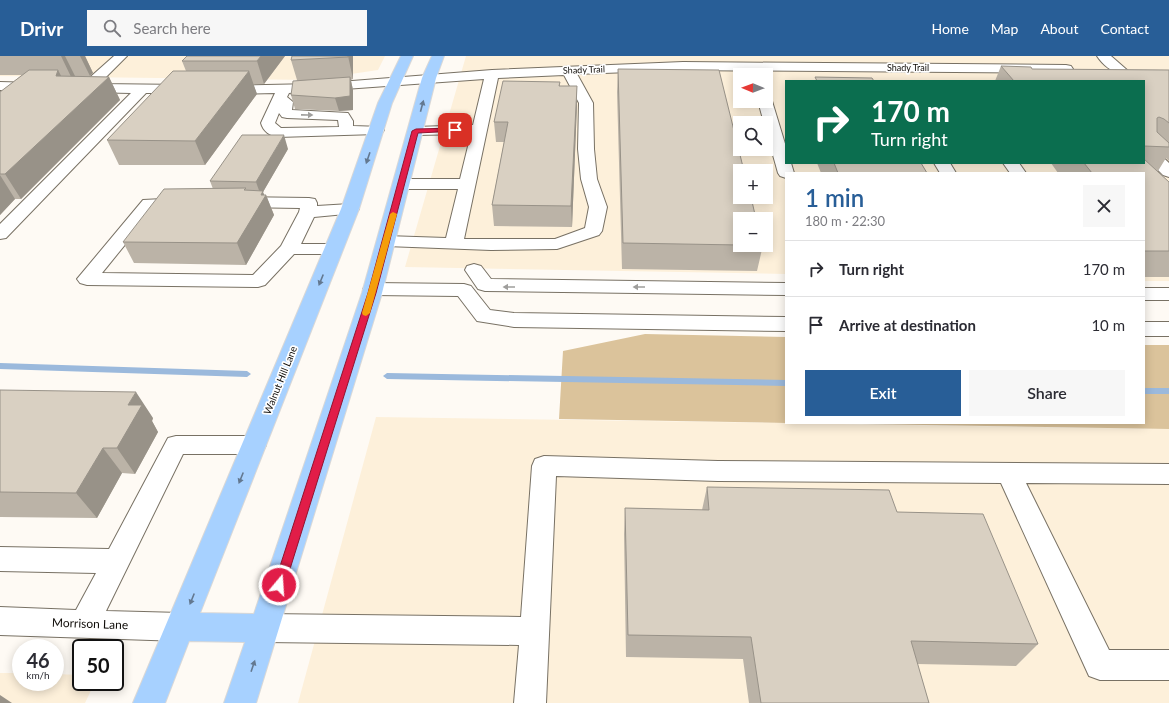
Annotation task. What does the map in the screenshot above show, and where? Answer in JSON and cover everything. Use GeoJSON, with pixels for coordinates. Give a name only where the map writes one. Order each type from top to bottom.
{"type":"FeatureCollection","features":[{"type":"Feature","properties":{"kind":"main road","name":"Walnut Hill Lane"},"geometry":{"type":"LineString","coordinates":[[149,703],[350,209],[385,103],[407,56]]}},
{"type":"Feature","properties":{"kind":"main road"},"geometry":{"type":"LineString","coordinates":[[240,703],[266,628],[373,289],[430,78],[438,56]]}},
{"type":"Feature","properties":{"kind":"main road"},"geometry":{"type":"LineString","coordinates":[[181,627],[266,628]]}},
{"type":"Feature","properties":{"kind":"street"},"geometry":{"type":"LineString","coordinates":[[87,88],[121,56]]}},
{"type":"Feature","properties":{"kind":"street"},"geometry":{"type":"LineString","coordinates":[[593,70],[595,56]]}},
{"type":"Feature","properties":{"kind":"street"},"geometry":{"type":"LineString","coordinates":[[958,56],[967,68]]}},
{"type":"Feature","properties":{"kind":"street"},"geometry":{"type":"LineString","coordinates":[[1012,56],[1024,68]]}},
{"type":"Feature","properties":{"kind":"street"},"geometry":{"type":"LineString","coordinates":[[1103,56],[1120,70]]}},
{"type":"Feature","properties":{"kind":"street","name":"Shady Trail"},"geometry":{"type":"LineString","coordinates":[[770,68],[794,63],[848,61],[883,67],[1070,68]]}},
{"type":"Feature","properties":{"kind":"street","name":"Shady Trail"},"geometry":{"type":"LineString","coordinates":[[213,90],[282,94],[430,78],[593,70],[661,62],[733,69]]}},
{"type":"Feature","properties":{"kind":"street"},"geometry":{"type":"LineString","coordinates":[[794,63],[796,80]]}},
{"type":"Feature","properties":{"kind":"street"},"geometry":{"type":"LineString","coordinates":[[883,67],[891,80]]}},
{"type":"Feature","properties":{"kind":"street"},"geometry":{"type":"LineString","coordinates":[[941,68],[950,80]]}},
{"type":"Feature","properties":{"kind":"street"},"geometry":{"type":"LineString","coordinates":[[1099,69],[1134,70]]}},
{"type":"Feature","properties":{"kind":"street"},"geometry":{"type":"LineString","coordinates":[[386,241],[477,244],[557,244],[593,231],[598,207],[588,179],[586,150],[586,103],[573,92],[569,71]]}},
{"type":"Feature","properties":{"kind":"street"},"geometry":{"type":"LineString","coordinates":[[454,243],[479,129],[496,91],[492,74]]}},
{"type":"Feature","properties":{"kind":"street"},"geometry":{"type":"LineString","coordinates":[[0,86],[51,87]]}},
{"type":"Feature","properties":{"kind":"street"},"geometry":{"type":"LineString","coordinates":[[24,98],[37,87]]}},
{"type":"Feature","properties":{"kind":"street"},"geometry":{"type":"LineString","coordinates":[[72,87],[197,89]]}},
{"type":"Feature","properties":{"kind":"street"},"geometry":{"type":"LineString","coordinates":[[0,234],[142,88]]}},
{"type":"Feature","properties":{"kind":"street"},"geometry":{"type":"LineString","coordinates":[[282,94],[268,123],[269,126],[278,133],[377,130]]}},
{"type":"Feature","properties":{"kind":"street"},"geometry":{"type":"LineString","coordinates":[[282,94],[286,102],[285,112],[287,114],[343,116],[346,121],[346,131]]}},
{"type":"Feature","properties":{"kind":"street"},"geometry":{"type":"LineString","coordinates":[[767,108],[786,172]]}},
{"type":"Feature","properties":{"kind":"street"},"geometry":{"type":"LineString","coordinates":[[416,131],[479,129]]}},
{"type":"Feature","properties":{"kind":"street"},"geometry":{"type":"LineString","coordinates":[[1145,148],[1167,179]]}},
{"type":"Feature","properties":{"kind":"street"},"geometry":{"type":"LineString","coordinates":[[401,184],[467,184]]}},
{"type":"Feature","properties":{"kind":"street"},"geometry":{"type":"LineString","coordinates":[[197,202],[149,204],[87,279],[258,281],[289,249],[308,212],[309,203],[220,202]]}},
{"type":"Feature","properties":{"kind":"street"},"geometry":{"type":"LineString","coordinates":[[308,212],[350,209]]}},
{"type":"Feature","properties":{"kind":"street"},"geometry":{"type":"LineString","coordinates":[[464,290],[474,270],[477,244]]}},
{"type":"Feature","properties":{"kind":"street"},"geometry":{"type":"LineString","coordinates":[[289,249],[334,248]]}},
{"type":"Feature","properties":{"kind":"street"},"geometry":{"type":"LineString","coordinates":[[474,270],[485,285],[501,286],[785,289]]}},
{"type":"Feature","properties":{"kind":"street"},"geometry":{"type":"LineString","coordinates":[[678,287],[682,322]]}},
{"type":"Feature","properties":{"kind":"street"},"geometry":{"type":"LineString","coordinates":[[373,289],[464,290]]}},
{"type":"Feature","properties":{"kind":"street"},"geometry":{"type":"LineString","coordinates":[[464,290],[484,316],[514,320],[785,324]]}},
{"type":"Feature","properties":{"kind":"street"},"geometry":{"type":"LineString","coordinates":[[1145,294],[1169,294]]}},
{"type":"Feature","properties":{"kind":"street"},"geometry":{"type":"LineString","coordinates":[[1145,329],[1169,329]]}},
{"type":"Feature","properties":{"kind":"street"},"geometry":{"type":"LineString","coordinates":[[84,624],[176,445],[254,445]]}},
{"type":"Feature","properties":{"kind":"street"},"geometry":{"type":"LineString","coordinates":[[530,703],[544,466],[718,471],[1169,474]]}},
{"type":"Feature","properties":{"kind":"street"},"geometry":{"type":"LineString","coordinates":[[1008,473],[1100,665],[1169,665]]}},
{"type":"Feature","properties":{"kind":"street"},"geometry":{"type":"LineString","coordinates":[[0,559],[117,561]]}},
{"type":"Feature","properties":{"kind":"street","name":"Morrison Lane"},"geometry":{"type":"LineString","coordinates":[[0,621],[181,627]]}},
{"type":"Feature","properties":{"kind":"street"},"geometry":{"type":"LineString","coordinates":[[266,628],[534,631]]}},
{"type":"Feature","properties":{"kind":"shaded area"},"geometry":{"type":"Polygon","coordinates":[[[0,56],[385,56],[378,70],[311,80],[0,76],[0,56]]]}},
{"type":"Feature","properties":{"kind":"shaded area"},"geometry":{"type":"Polygon","coordinates":[[[466,56],[1169,56],[1169,281],[1145,281],[1145,172],[785,172],[785,274],[405,267],[466,56]]]}},
{"type":"Feature","properties":{"kind":"shaded area"},"geometry":{"type":"Polygon","coordinates":[[[645,334],[785,337],[785,423],[559,419],[563,351],[645,334]]]}},
{"type":"Feature","properties":{"kind":"shaded area"},"geometry":{"type":"Polygon","coordinates":[[[1145,345],[1169,345],[1169,429],[860,424],[1145,424],[1145,345]]]}},
{"type":"Feature","properties":{"kind":"shaded area"},"geometry":{"type":"Polygon","coordinates":[[[376,417],[1169,429],[1169,703],[298,703],[376,417]]]}},
{"type":"Feature","properties":{"kind":"shaded area"},"geometry":{"type":"Polygon","coordinates":[[[0,673],[12,673],[12,691],[64,691],[64,674],[72,675],[72,691],[91,691],[85,703],[0,703],[0,673]]]}},
{"type":"Feature","properties":{"kind":"building"},"geometry":{"type":"Polygon","coordinates":[[[187,56],[261,56],[257,61],[182,61],[187,56]]]}},
{"type":"Feature","properties":{"kind":"building"},"geometry":{"type":"Polygon","coordinates":[[[292,56],[348,56],[348,57],[291,60],[292,56]]]}},
{"type":"Feature","properties":{"kind":"building"},"geometry":{"type":"Polygon","coordinates":[[[1001,66],[1031,67],[1032,69],[1169,70],[1169,123],[1164,119],[1159,117],[1157,118],[1157,132],[1169,143],[1169,147],[1145,146],[1145,80],[1013,80],[1001,66]]]}},
{"type":"Feature","properties":{"kind":"building"},"geometry":{"type":"Polygon","coordinates":[[[618,69],[719,70],[733,127],[733,156],[740,156],[742,164],[733,164],[733,204],[753,204],[754,212],[733,212],[733,245],[623,243],[618,69]]]}},
{"type":"Feature","properties":{"kind":"building"},"geometry":{"type":"Polygon","coordinates":[[[29,70],[58,70],[56,76],[109,77],[5,174],[0,174],[0,92],[29,70]]]}},
{"type":"Feature","properties":{"kind":"building"},"geometry":{"type":"Polygon","coordinates":[[[173,71],[249,71],[195,141],[107,140],[173,71]]]}},
{"type":"Feature","properties":{"kind":"building"},"geometry":{"type":"Polygon","coordinates":[[[350,77],[350,96],[335,98],[291,95],[293,81],[350,77]]]}},
{"type":"Feature","properties":{"kind":"building"},"geometry":{"type":"Polygon","coordinates":[[[815,77],[872,78],[873,80],[816,80],[815,77]]]}},
{"type":"Feature","properties":{"kind":"building"},"geometry":{"type":"Polygon","coordinates":[[[503,81],[560,82],[559,86],[577,86],[571,206],[492,205],[508,122],[494,122],[503,81]]]}},
{"type":"Feature","properties":{"kind":"building"},"geometry":{"type":"Polygon","coordinates":[[[242,135],[284,135],[256,182],[210,181],[242,135]]]}},
{"type":"Feature","properties":{"kind":"building"},"geometry":{"type":"Polygon","coordinates":[[[1145,160],[1169,182],[1169,251],[1145,251],[1145,172],[1091,172],[1085,164],[1145,164],[1145,160]]]}},
{"type":"Feature","properties":{"kind":"building"},"geometry":{"type":"Polygon","coordinates":[[[834,164],[922,164],[926,172],[838,172],[834,164]]]}},
{"type":"Feature","properties":{"kind":"building"},"geometry":{"type":"Polygon","coordinates":[[[246,188],[244,190],[263,191],[261,195],[266,195],[237,243],[123,242],[164,189],[246,188]]]}},
{"type":"Feature","properties":{"kind":"building"},"geometry":{"type":"Polygon","coordinates":[[[0,390],[136,392],[128,405],[142,405],[117,448],[103,448],[76,493],[0,492],[0,390]]]}},
{"type":"Feature","properties":{"kind":"building"},"geometry":{"type":"Polygon","coordinates":[[[707,487],[889,490],[897,512],[983,514],[1038,644],[911,641],[929,703],[761,703],[751,637],[628,635],[625,508],[709,510],[707,487]]]}},
{"type":"Feature","properties":{"kind":"waterway"},"geometry":{"type":"LineString","coordinates":[[0,366],[247,374]]}},
{"type":"Feature","properties":{"kind":"waterway"},"geometry":{"type":"LineString","coordinates":[[387,376],[785,383]]}},
{"type":"Feature","properties":{"kind":"waterway"},"geometry":{"type":"LineString","coordinates":[[1145,391],[1169,391]]}},
{"type":"Feature","properties":{"kind":"slow traffic"},"geometry":{"type":"LineString","coordinates":[[366,313],[393,214]]}},
{"type":"Feature","properties":{"kind":"route"},"geometry":{"type":"LineString","coordinates":[[279,585],[372,293],[416,131],[455,130]]}}]}
